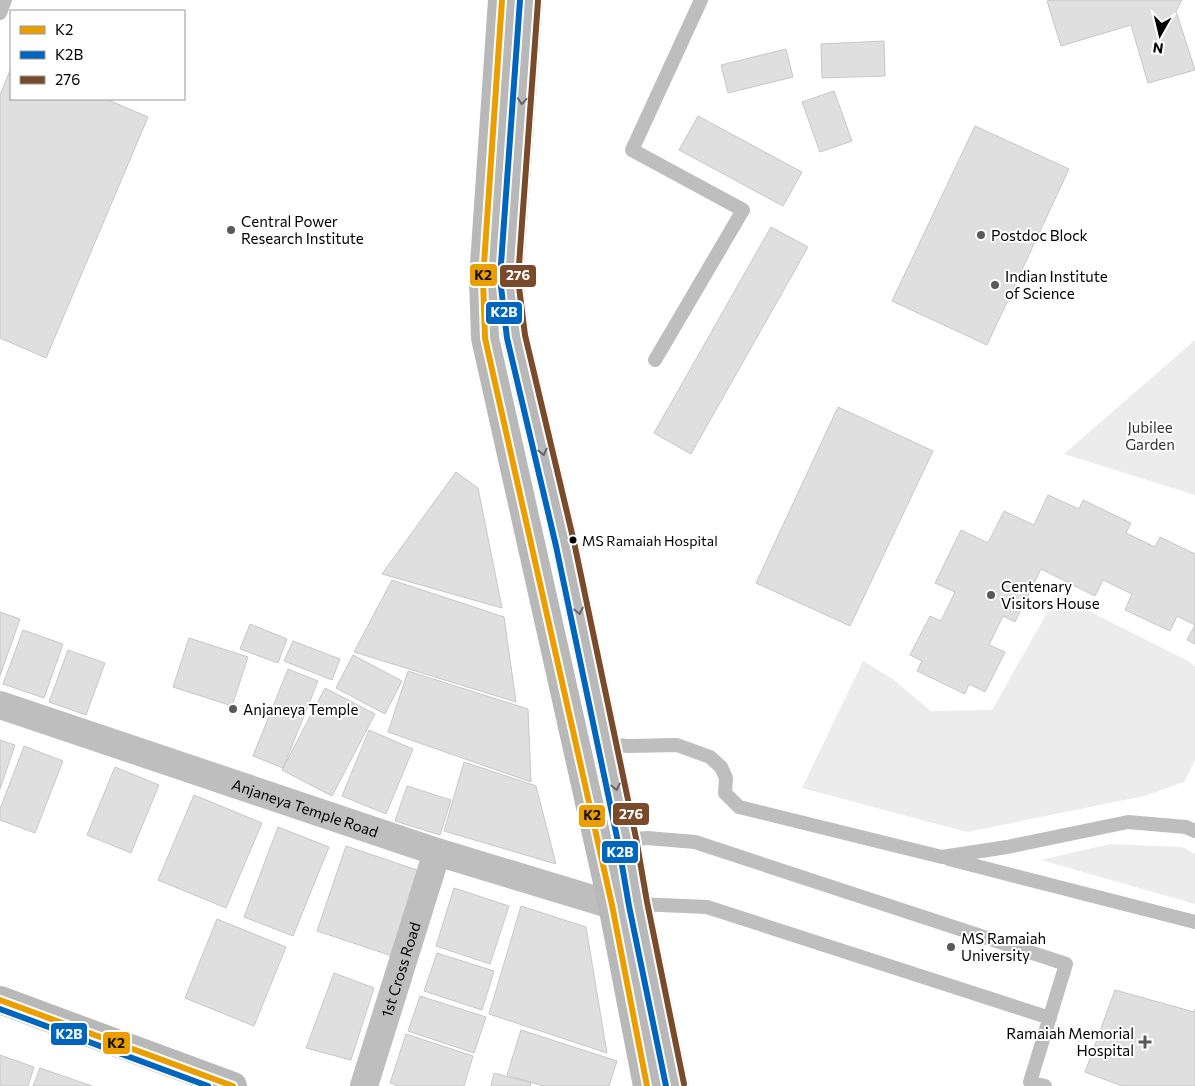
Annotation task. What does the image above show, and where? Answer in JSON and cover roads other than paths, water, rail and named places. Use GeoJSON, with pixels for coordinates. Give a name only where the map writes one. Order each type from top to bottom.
{"type":"FeatureCollection","features":[{"type":"Feature","properties":{"kind":"main road"},"geometry":{"type":"LineString","coordinates":[[502,0],[483,279],[485,338],[625,904],[675,1086]]}},
{"type":"Feature","properties":{"kind":"main road"},"geometry":{"type":"LineString","coordinates":[[529,0],[509,279],[516,337],[565,544],[627,840],[625,904],[647,1086]]}},
{"type":"Feature","properties":{"kind":"main road"},"geometry":{"type":"LineString","coordinates":[[0,1000],[232,1086]]}},
{"type":"Feature","properties":{"kind":"street","name":"Anjaneya Temple Road"},"geometry":{"type":"LineString","coordinates":[[0,705],[437,852],[625,904]]}},
{"type":"Feature","properties":{"kind":"street","name":"1st Cross Road"},"geometry":{"type":"LineString","coordinates":[[364,1086],[437,852]]}},
{"type":"Feature","properties":{"kind":"lane"},"geometry":{"type":"LineString","coordinates":[[0,13],[5,0]]}},
{"type":"Feature","properties":{"kind":"lane"},"geometry":{"type":"LineString","coordinates":[[655,360],[743,210],[632,150],[701,0]]}},
{"type":"Feature","properties":{"kind":"lane"},"geometry":{"type":"LineString","coordinates":[[606,744],[628,746],[677,745],[710,757],[721,767],[726,778],[725,794],[740,806],[1195,922]]}},
{"type":"Feature","properties":{"kind":"lane"},"geometry":{"type":"LineString","coordinates":[[942,857],[1007,847],[1128,822],[1186,827],[1195,831]]}},
{"type":"Feature","properties":{"kind":"lane"},"geometry":{"type":"LineString","coordinates":[[627,840],[647,838],[695,842],[1066,964],[1030,1082],[1045,1086]]}},
{"type":"Feature","properties":{"kind":"lane"},"geometry":{"type":"LineString","coordinates":[[625,904],[707,907],[1050,1018]]}},
{"type":"Feature","properties":{"kind":"place","name":"Central Power Research Institute"},"geometry":{"type":"Point","coordinates":[231,230]}},
{"type":"Feature","properties":{"kind":"place","name":"Postdoc Block"},"geometry":{"type":"Point","coordinates":[981,235]}},
{"type":"Feature","properties":{"kind":"place","name":"Indian Institute of Science"},"geometry":{"type":"Point","coordinates":[995,285]}},
{"type":"Feature","properties":{"kind":"place","name":"MS Ramaiah Hospital"},"geometry":{"type":"Point","coordinates":[573,540]}},
{"type":"Feature","properties":{"kind":"place","name":"Centenary Visitors House"},"geometry":{"type":"Point","coordinates":[991,595]}},
{"type":"Feature","properties":{"kind":"place","name":"Anjaneya Temple"},"geometry":{"type":"Point","coordinates":[233,709]}},
{"type":"Feature","properties":{"kind":"place","name":"MS Ramaiah University"},"geometry":{"type":"Point","coordinates":[951,947]}},
{"type":"Feature","properties":{"kind":"place","name":"Ramaiah Memorial Hospital"},"geometry":{"type":"Point","coordinates":[1145,1042]}},
{"type":"Feature","properties":{"kind":"park label","name":"Jubilee Garden"},"geometry":{"type":"Point","coordinates":[1150,436]}}]}
